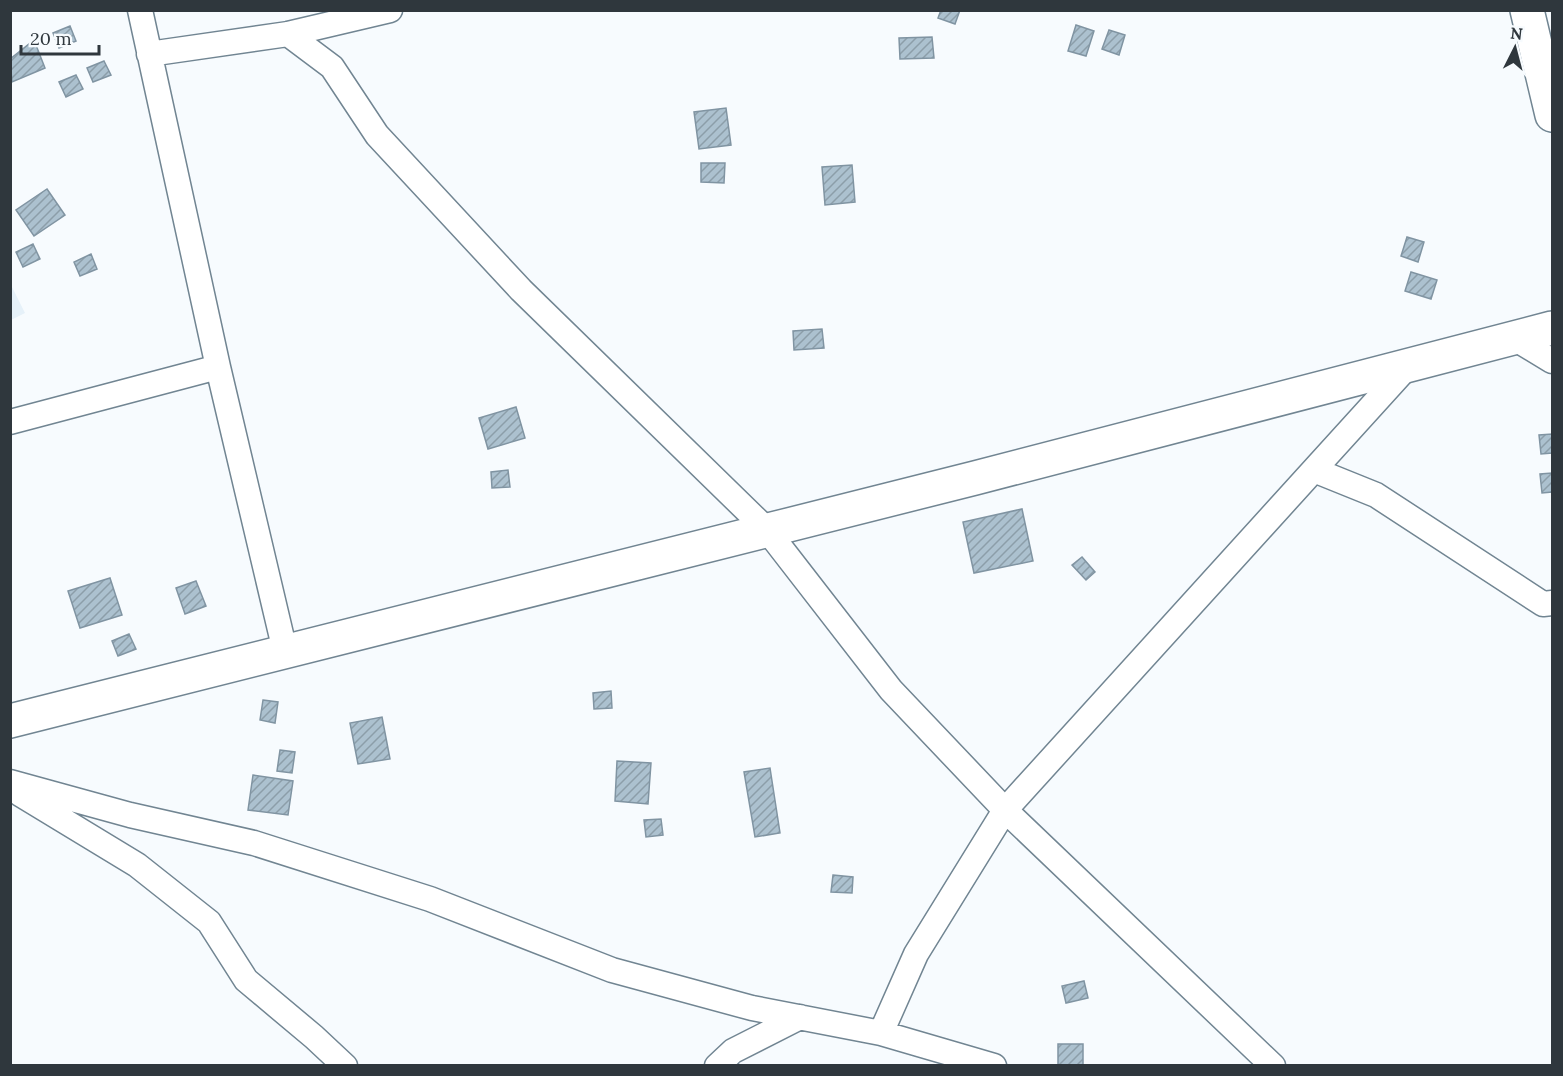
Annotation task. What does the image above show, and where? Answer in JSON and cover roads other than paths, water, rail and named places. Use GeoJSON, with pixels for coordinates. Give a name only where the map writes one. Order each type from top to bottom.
{"type":"FeatureCollection","features":[{"type":"Feature","properties":{"kind":"street"},"geometry":{"type":"LineString","coordinates":[[140,10],[218,367],[285,651]]}},
{"type":"Feature","properties":{"kind":"street"},"geometry":{"type":"LineString","coordinates":[[149,54],[288,34],[390,10]]}},
{"type":"Feature","properties":{"kind":"street"},"geometry":{"type":"LineString","coordinates":[[1527,10],[1552,115]]}},
{"type":"Feature","properties":{"kind":"street"},"geometry":{"type":"LineString","coordinates":[[288,34],[332,66],[377,135],[521,290],[767,530],[891,690],[1005,810],[1273,1065]]}},
{"type":"Feature","properties":{"kind":"street"},"geometry":{"type":"LineString","coordinates":[[10,721],[767,530],[1552,328]]}},
{"type":"Feature","properties":{"kind":"street"},"geometry":{"type":"LineString","coordinates":[[1514,338],[1552,361]]}},
{"type":"Feature","properties":{"kind":"street"},"geometry":{"type":"LineString","coordinates":[[881,1033],[916,954],[1005,810],[1409,365]]}},
{"type":"Feature","properties":{"kind":"street"},"geometry":{"type":"LineString","coordinates":[[10,422],[218,367]]}},
{"type":"Feature","properties":{"kind":"street"},"geometry":{"type":"LineString","coordinates":[[1314,470],[1376,495],[1549,606]]}},
{"type":"Feature","properties":{"kind":"street"},"geometry":{"type":"LineString","coordinates":[[10,782],[130,815],[254,843],[430,899],[612,970],[752,1008],[881,1033],[993,1065]]}},
{"type":"Feature","properties":{"kind":"street"},"geometry":{"type":"LineString","coordinates":[[10,788],[137,865],[209,922],[246,980],[345,1065]]}},
{"type":"Feature","properties":{"kind":"street"},"geometry":{"type":"LineString","coordinates":[[717,1065],[733,1051],[800,1017]]}}]}
